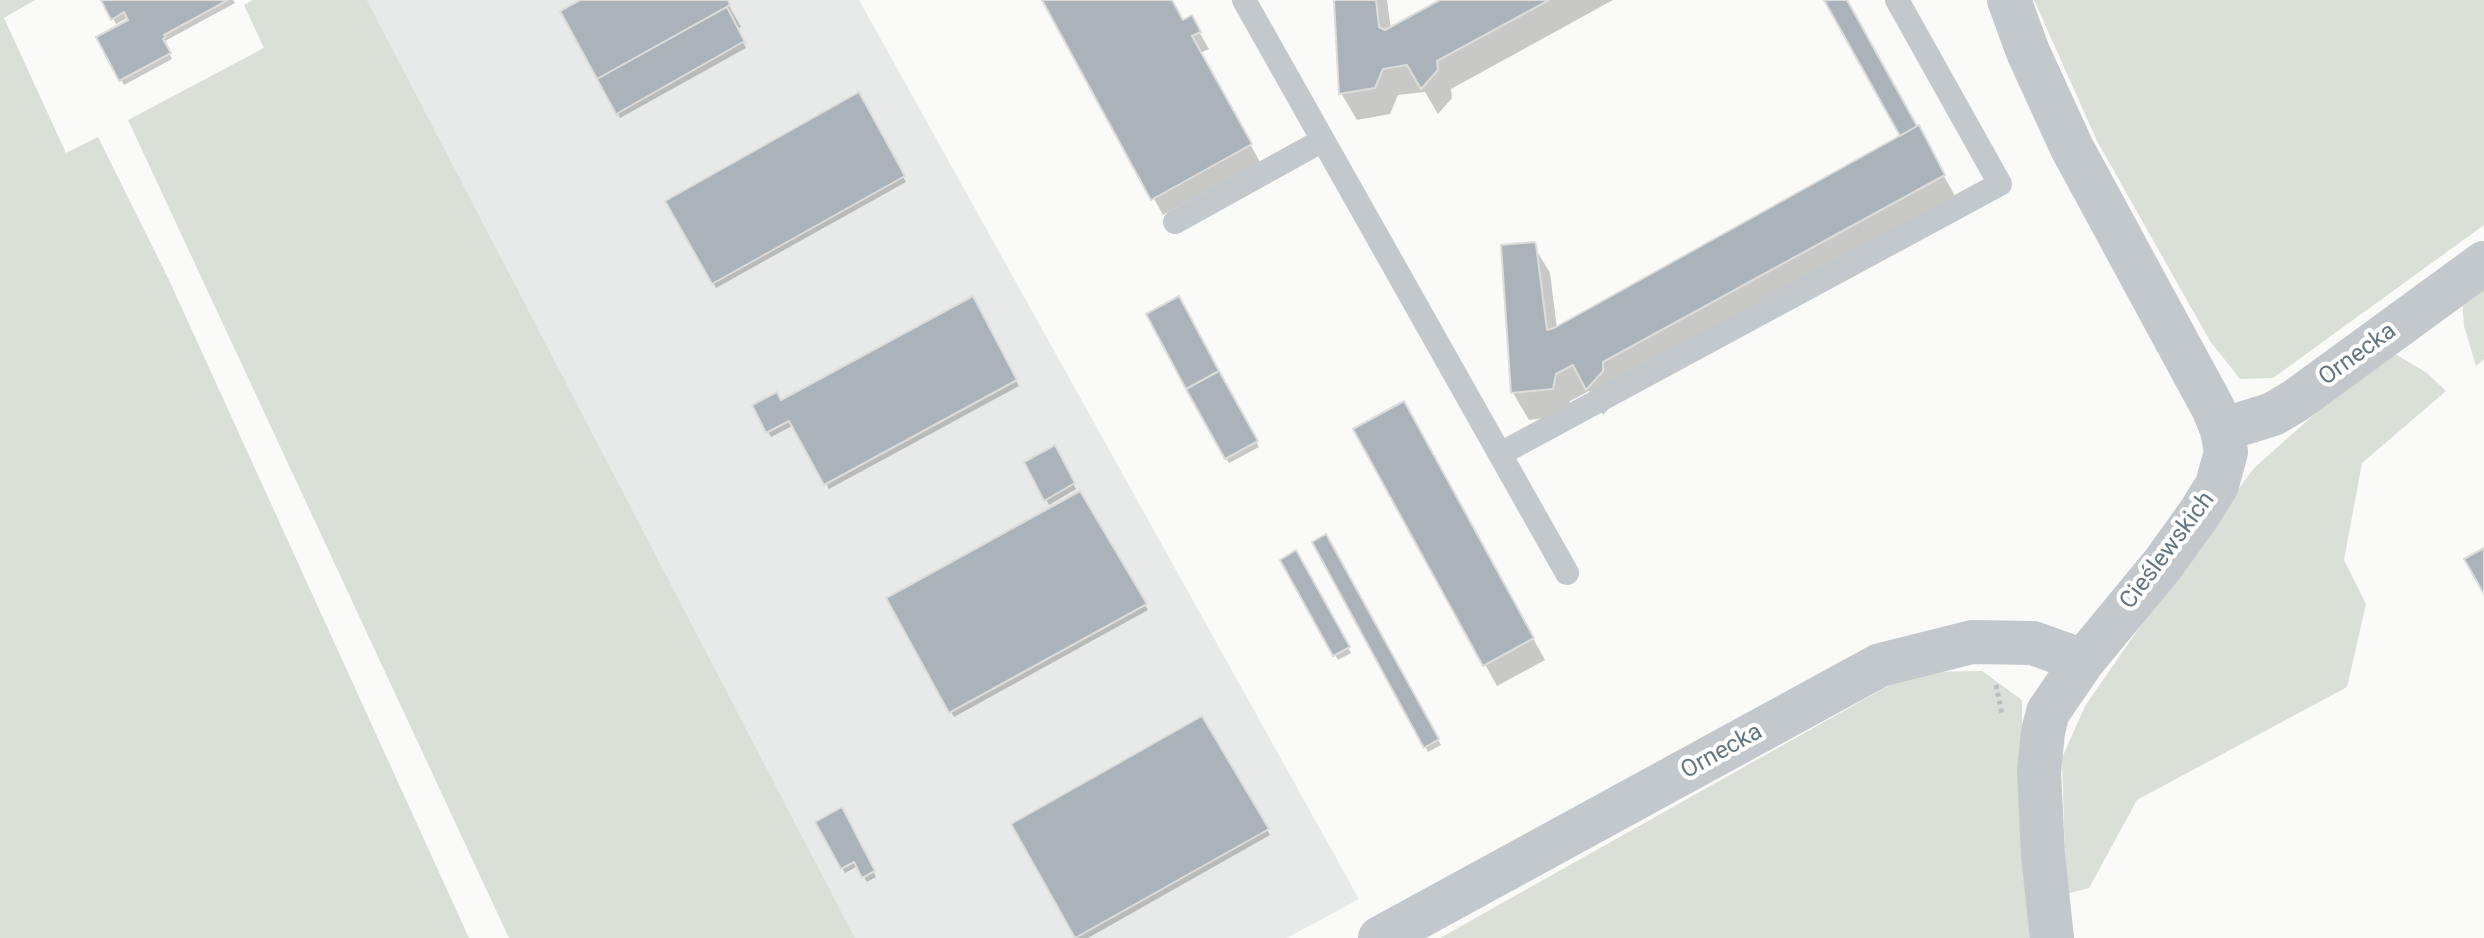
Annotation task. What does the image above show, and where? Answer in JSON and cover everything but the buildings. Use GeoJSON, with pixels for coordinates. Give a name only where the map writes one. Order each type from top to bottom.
{"type":"FeatureCollection","features":[{"type":"Feature","properties":{"kind":"street","name":"Cieślewskich"},"geometry":{"type":"LineString","coordinates":[[2009,0],[2028,52],[2072,148],[2213,408],[2226,452],[2225,464],[2212,495],[2163,564],[2083,661],[2048,712],[2040,752],[2040,813],[2052,938]]}},
{"type":"Feature","properties":{"kind":"street","name":"Ornecka"},"geometry":{"type":"LineString","coordinates":[[2222,430],[2273,414],[2295,401],[2484,263]]}},
{"type":"Feature","properties":{"kind":"street","name":"Ornecka"},"geometry":{"type":"LineString","coordinates":[[1380,938],[1880,665],[1972,642],[2033,643],[2083,661]]}},
{"type":"Feature","properties":{"kind":"lane"},"geometry":{"type":"LineString","coordinates":[[1244,0],[1567,573]]}},
{"type":"Feature","properties":{"kind":"lane"},"geometry":{"type":"LineString","coordinates":[[1500,454],[2000,184],[1897,0]]}},
{"type":"Feature","properties":{"kind":"lane"},"geometry":{"type":"LineString","coordinates":[[1175,222],[1323,140]]}},
{"type":"Feature","properties":{"kind":"shaded area"},"geometry":{"type":"Polygon","coordinates":[[[0,0],[35,0],[4,18],[66,153],[98,137],[169,280],[469,938],[0,938],[0,0]]]}},
{"type":"Feature","properties":{"kind":"shaded area"},"geometry":{"type":"Polygon","coordinates":[[[253,0],[367,0],[855,938],[509,938],[128,120],[264,48],[244,5],[253,0]]]}},
{"type":"Feature","properties":{"kind":"shaded area"},"geometry":{"type":"Polygon","coordinates":[[[367,0],[859,0],[1359,899],[1287,938],[855,938],[367,0]]]}},
{"type":"Feature","properties":{"kind":"shaded area"},"geometry":{"type":"Polygon","coordinates":[[[2034,0],[2484,0],[2484,225],[2273,378],[2240,379],[2210,341],[2097,141],[2034,0]]]}},
{"type":"Feature","properties":{"kind":"shaded area"},"geometry":{"type":"Polygon","coordinates":[[[2484,280],[2484,359],[2476,366],[2464,326],[2462,297],[2484,280]]]}},
{"type":"Feature","properties":{"kind":"shaded area"},"geometry":{"type":"Polygon","coordinates":[[[2392,352],[2427,373],[2446,391],[2362,463],[2344,560],[2366,604],[2347,687],[2137,800],[2089,888],[2066,894],[2062,758],[2085,706],[2254,468],[2335,396],[2392,352]]]}},
{"type":"Feature","properties":{"kind":"shaded area"},"geometry":{"type":"Polygon","coordinates":[[[1982,671],[2022,700],[2023,810],[2034,938],[1440,938],[1913,672],[1982,671]]]}}]}
